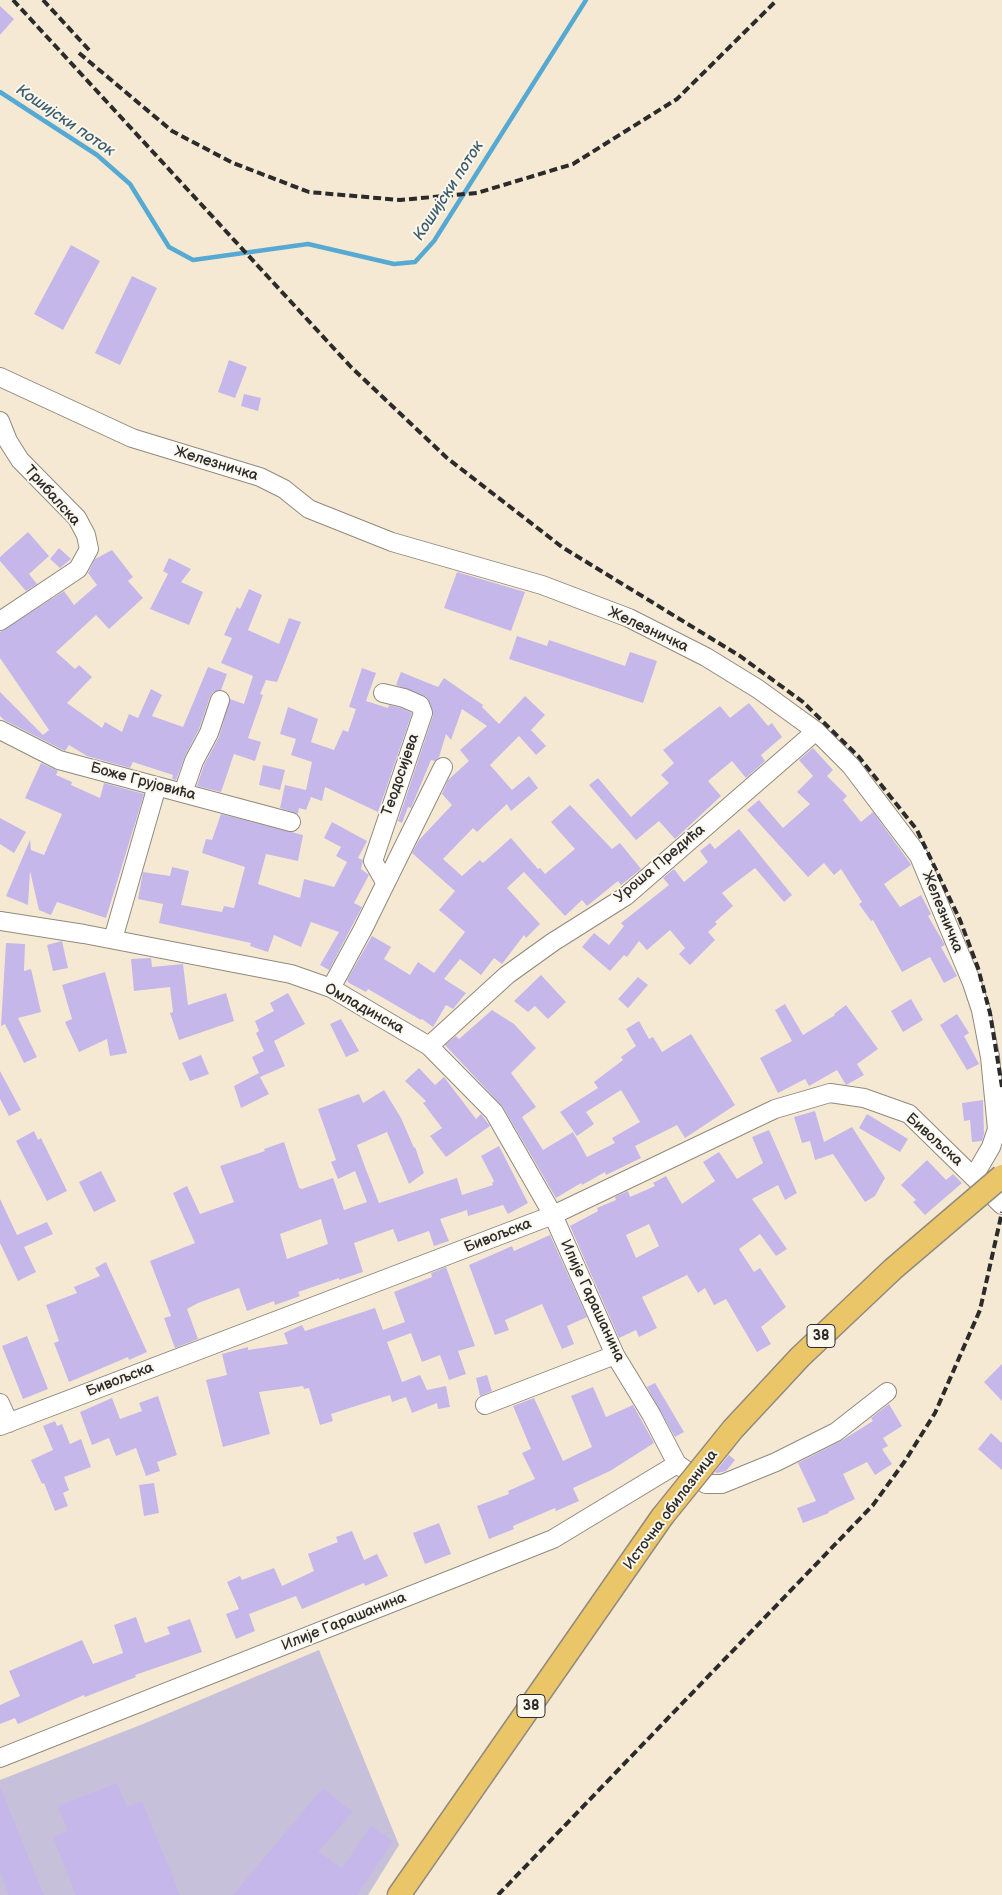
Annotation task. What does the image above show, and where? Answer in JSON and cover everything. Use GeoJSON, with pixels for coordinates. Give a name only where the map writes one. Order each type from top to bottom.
{"type":"FeatureCollection","features":[{"type":"Feature","properties":{"kind":"main road","name":"Источна обилазница"},"geometry":{"type":"LineString","coordinates":[[399,1895],[662,1517],[733,1429],[800,1357],[893,1269],[1002,1176]]}},
{"type":"Feature","properties":{"kind":"street","name":"Железничка"},"geometry":{"type":"LineString","coordinates":[[0,377],[132,438],[260,477],[284,489],[309,509],[392,542],[542,585],[629,618],[714,662],[758,689],[816,732],[851,766],[919,856],[972,983],[981,1010],[990,1057],[997,1129],[990,1148],[974,1176]]}},
{"type":"Feature","properties":{"kind":"street","name":"Трибалска"},"geometry":{"type":"LineString","coordinates":[[0,421],[8,441],[20,460],[77,518],[86,535],[89,549],[78,568],[0,621]]}},
{"type":"Feature","properties":{"kind":"street","name":"Теодосијева"},"geometry":{"type":"LineString","coordinates":[[383,692],[420,705],[423,713],[373,861],[385,882]]}},
{"type":"Feature","properties":{"kind":"street"},"geometry":{"type":"LineString","coordinates":[[183,793],[194,761],[209,733],[220,700]]}},
{"type":"Feature","properties":{"kind":"street","name":"Боже Грујовића"},"geometry":{"type":"LineString","coordinates":[[0,730],[59,760],[291,822]]}},
{"type":"Feature","properties":{"kind":"street","name":"Уроша Предића"},"geometry":{"type":"LineString","coordinates":[[429,1046],[508,976],[553,942],[626,896],[816,732]]}},
{"type":"Feature","properties":{"kind":"street","name":"Теодосијева"},"geometry":{"type":"LineString","coordinates":[[331,988],[363,929],[443,767]]}},
{"type":"Feature","properties":{"kind":"street"},"geometry":{"type":"LineString","coordinates":[[113,939],[157,786]]}},
{"type":"Feature","properties":{"kind":"street","name":"Омладинска"},"geometry":{"type":"LineString","coordinates":[[0,921],[113,939],[291,974],[331,988],[429,1046],[494,1112],[553,1215]]}},
{"type":"Feature","properties":{"kind":"street","name":"Бивољска"},"geometry":{"type":"LineString","coordinates":[[5,1425],[553,1215],[775,1109],[830,1093],[864,1098],[909,1114],[1002,1205]]}},
{"type":"Feature","properties":{"kind":"street","name":"Илије Гарашанина"},"geometry":{"type":"LineString","coordinates":[[553,1215],[616,1355],[651,1414],[676,1464],[706,1484],[722,1484],[776,1462],[836,1432],[887,1392]]}},
{"type":"Feature","properties":{"kind":"street"},"geometry":{"type":"LineString","coordinates":[[485,1405],[616,1355]]}},
{"type":"Feature","properties":{"kind":"street"},"geometry":{"type":"LineString","coordinates":[[0,1402],[5,1425]]}},
{"type":"Feature","properties":{"kind":"street","name":"Илије Гарашанина"},"geometry":{"type":"LineString","coordinates":[[0,1758],[553,1539],[676,1464]]}},
{"type":"Feature","properties":{"kind":"shaded area"},"geometry":{"type":"Polygon","coordinates":[[[319,1650],[399,1845],[368,1895],[0,1895],[0,1780],[143,1724],[319,1650]]]}},
{"type":"Feature","properties":{"kind":"building"},"geometry":{"type":"Polygon","coordinates":[[[0,6],[14,19],[0,35],[0,6]]]}},
{"type":"Feature","properties":{"kind":"building"},"geometry":{"type":"Polygon","coordinates":[[[71,245],[100,261],[63,330],[34,314],[71,245]]]}},
{"type":"Feature","properties":{"kind":"building"},"geometry":{"type":"Polygon","coordinates":[[[132,276],[157,288],[120,365],[95,353],[132,276]]]}},
{"type":"Feature","properties":{"kind":"building"},"geometry":{"type":"Polygon","coordinates":[[[229,360],[247,367],[235,398],[218,392],[229,360]]]}},
{"type":"Feature","properties":{"kind":"building"},"geometry":{"type":"Polygon","coordinates":[[[244,394],[261,398],[258,411],[241,406],[244,394]]]}},
{"type":"Feature","properties":{"kind":"building"},"geometry":{"type":"Polygon","coordinates":[[[28,532],[49,556],[29,574],[37,584],[26,591],[0,561],[0,557],[28,532]]]}},
{"type":"Feature","properties":{"kind":"building"},"geometry":{"type":"Polygon","coordinates":[[[59,548],[71,559],[60,568],[50,559],[59,548]]]}},
{"type":"Feature","properties":{"kind":"building"},"geometry":{"type":"Polygon","coordinates":[[[112,550],[133,577],[128,581],[143,598],[109,629],[96,615],[56,652],[75,669],[79,665],[92,677],[67,703],[102,728],[105,722],[122,732],[129,714],[138,718],[151,689],[162,695],[152,716],[183,727],[208,667],[227,674],[221,690],[213,692],[210,697],[199,729],[185,756],[176,780],[172,779],[173,775],[133,762],[130,768],[87,756],[69,745],[65,751],[4,720],[0,716],[0,692],[43,735],[49,730],[0,658],[0,632],[64,591],[74,605],[97,585],[88,573],[95,559],[112,550]]]}},
{"type":"Feature","properties":{"kind":"building"},"geometry":{"type":"Polygon","coordinates":[[[169,558],[191,569],[181,582],[203,592],[189,625],[150,609],[168,574],[163,571],[169,558]]]}},
{"type":"Feature","properties":{"kind":"building"},"geometry":{"type":"Polygon","coordinates":[[[457,572],[525,592],[511,631],[444,608],[457,572]]]}},
{"type":"Feature","properties":{"kind":"building"},"geometry":{"type":"Polygon","coordinates":[[[249,589],[262,595],[248,630],[279,644],[289,618],[301,622],[277,682],[266,680],[260,694],[263,695],[248,738],[261,742],[255,761],[234,754],[221,792],[197,786],[204,765],[219,737],[230,699],[244,704],[253,676],[221,663],[232,638],[224,635],[237,607],[240,609],[249,589]]]}},
{"type":"Feature","properties":{"kind":"building"},"geometry":{"type":"Polygon","coordinates":[[[517,636],[547,646],[549,640],[625,666],[630,652],[657,661],[643,703],[509,659],[517,636]]]}},
{"type":"Feature","properties":{"kind":"building"},"geometry":{"type":"Polygon","coordinates":[[[362,668],[376,673],[366,701],[388,708],[389,705],[401,708],[412,713],[378,812],[325,787],[322,801],[311,797],[306,810],[299,808],[298,814],[280,808],[285,785],[306,790],[312,762],[291,755],[296,739],[280,734],[288,707],[318,719],[311,742],[334,750],[343,730],[348,732],[356,709],[349,707],[362,668]]]}},
{"type":"Feature","properties":{"kind":"building"},"geometry":{"type":"Polygon","coordinates":[[[401,672],[438,687],[444,678],[483,705],[482,707],[499,724],[525,696],[545,715],[531,730],[546,746],[536,755],[519,736],[490,765],[512,790],[529,776],[538,788],[511,811],[507,804],[477,832],[473,828],[443,859],[462,876],[480,860],[483,863],[511,838],[538,869],[540,868],[545,874],[575,849],[551,822],[570,805],[612,849],[620,843],[641,869],[621,885],[618,881],[587,906],[582,900],[565,916],[524,872],[507,888],[540,924],[526,938],[524,935],[502,964],[494,958],[481,975],[460,959],[444,979],[466,993],[453,1009],[446,1005],[433,1027],[368,989],[366,992],[347,980],[372,936],[391,947],[384,959],[410,975],[418,962],[434,973],[465,932],[439,910],[455,891],[412,853],[419,840],[452,805],[442,794],[448,780],[469,761],[460,750],[487,726],[462,709],[451,740],[446,734],[439,757],[435,761],[431,760],[411,808],[408,807],[402,823],[398,821],[433,716],[427,697],[396,685],[401,672]]]}},
{"type":"Feature","properties":{"kind":"building"},"geometry":{"type":"Polygon","coordinates":[[[749,703],[768,726],[772,723],[782,737],[761,755],[765,761],[746,778],[732,761],[708,781],[721,796],[675,839],[659,821],[636,840],[589,785],[598,778],[631,817],[669,783],[661,775],[674,763],[663,750],[720,706],[730,718],[749,703]]]}},
{"type":"Feature","properties":{"kind":"building"},"geometry":{"type":"Polygon","coordinates":[[[813,748],[833,770],[827,776],[847,796],[843,800],[861,822],[873,812],[910,863],[911,865],[884,884],[900,907],[921,895],[931,914],[928,916],[945,945],[941,947],[957,976],[944,983],[930,957],[902,972],[873,920],[871,921],[859,904],[862,902],[841,869],[834,875],[824,863],[808,877],[747,810],[759,800],[783,828],[810,804],[797,792],[813,776],[799,760],[813,748]]]}},
{"type":"Feature","properties":{"kind":"building"},"geometry":{"type":"Polygon","coordinates":[[[41,763],[58,771],[56,775],[72,782],[71,785],[100,798],[104,783],[144,794],[106,918],[57,902],[51,915],[39,910],[30,871],[28,905],[6,896],[30,840],[31,850],[44,855],[62,814],[25,798],[41,763]]]}},
{"type":"Feature","properties":{"kind":"building"},"geometry":{"type":"Polygon","coordinates":[[[263,765],[285,770],[280,790],[259,785],[263,765]]]}},
{"type":"Feature","properties":{"kind":"building"},"geometry":{"type":"Polygon","coordinates":[[[221,814],[303,835],[298,861],[266,854],[258,884],[300,898],[304,879],[334,887],[347,862],[336,856],[341,847],[324,838],[332,822],[367,841],[358,858],[363,860],[361,869],[369,875],[354,903],[362,907],[329,970],[320,965],[339,932],[311,922],[301,947],[274,935],[268,952],[250,946],[251,943],[159,923],[163,904],[138,899],[143,872],[170,876],[172,867],[189,871],[181,905],[222,912],[224,906],[234,908],[245,867],[202,853],[206,839],[212,840],[221,814]]]}},
{"type":"Feature","properties":{"kind":"building"},"geometry":{"type":"Polygon","coordinates":[[[0,818],[26,832],[14,853],[0,844],[0,818]]]}},
{"type":"Feature","properties":{"kind":"building"},"geometry":{"type":"Polygon","coordinates":[[[739,829],[792,895],[784,902],[755,868],[722,893],[733,906],[715,922],[717,924],[708,932],[715,940],[690,965],[679,954],[685,948],[670,930],[647,950],[639,941],[627,957],[624,955],[610,971],[582,947],[594,933],[609,945],[624,926],[621,923],[669,885],[663,878],[674,869],[684,882],[708,862],[700,851],[710,843],[715,849],[739,829]]]}},
{"type":"Feature","properties":{"kind":"building"},"geometry":{"type":"Polygon","coordinates":[[[62,941],[68,968],[53,971],[47,945],[62,941]]]}},
{"type":"Feature","properties":{"kind":"building"},"geometry":{"type":"Polygon","coordinates":[[[6,943],[25,944],[24,971],[31,969],[41,1012],[18,1018],[37,1057],[24,1063],[5,1024],[1,1026],[6,943]]]}},
{"type":"Feature","properties":{"kind":"building"},"geometry":{"type":"Polygon","coordinates":[[[151,958],[152,967],[183,964],[188,1005],[226,993],[234,1021],[179,1040],[170,1013],[173,1012],[170,987],[134,991],[131,959],[151,958]]]}},
{"type":"Feature","properties":{"kind":"building"},"geometry":{"type":"Polygon","coordinates":[[[105,972],[127,1053],[110,1056],[107,1039],[79,1052],[65,1022],[72,1019],[62,985],[105,972]]]}},
{"type":"Feature","properties":{"kind":"building"},"geometry":{"type":"Polygon","coordinates":[[[541,975],[566,1002],[548,1019],[535,1006],[528,1012],[514,1001],[541,975]]]}},
{"type":"Feature","properties":{"kind":"building"},"geometry":{"type":"Polygon","coordinates":[[[638,977],[648,985],[628,1008],[618,999],[638,977]]]}},
{"type":"Feature","properties":{"kind":"building"},"geometry":{"type":"Polygon","coordinates":[[[288,993],[305,1024],[274,1041],[285,1066],[260,1077],[269,1094],[241,1108],[234,1086],[259,1073],[252,1057],[264,1051],[256,1033],[259,1031],[255,1021],[274,1011],[270,1003],[288,993]]]}},
{"type":"Feature","properties":{"kind":"building"},"geometry":{"type":"Polygon","coordinates":[[[911,999],[923,1020],[903,1032],[891,1011],[911,999]]]}},
{"type":"Feature","properties":{"kind":"building"},"geometry":{"type":"Polygon","coordinates":[[[785,1004],[803,1035],[835,1015],[846,1005],[878,1049],[857,1064],[864,1075],[846,1085],[837,1070],[809,1086],[805,1079],[778,1093],[760,1058],[792,1041],[775,1010],[785,1004]]]}},
{"type":"Feature","properties":{"kind":"building"},"geometry":{"type":"Polygon","coordinates":[[[492,1010],[514,1024],[536,1048],[511,1073],[536,1107],[522,1117],[543,1150],[573,1132],[587,1157],[615,1143],[612,1138],[640,1122],[621,1090],[586,1112],[594,1124],[577,1136],[560,1112],[598,1088],[594,1082],[623,1060],[621,1057],[636,1046],[626,1029],[639,1021],[649,1039],[653,1037],[662,1052],[691,1034],[735,1105],[685,1138],[677,1125],[635,1146],[641,1158],[606,1175],[605,1172],[582,1185],[581,1183],[556,1198],[503,1107],[445,1045],[456,1036],[459,1039],[492,1010]]]}},
{"type":"Feature","properties":{"kind":"building"},"geometry":{"type":"Polygon","coordinates":[[[957,1014],[969,1033],[964,1036],[979,1064],[967,1070],[940,1025],[957,1014]]]}},
{"type":"Feature","properties":{"kind":"building"},"geometry":{"type":"Polygon","coordinates":[[[341,1019],[359,1051],[346,1057],[330,1024],[341,1019]]]}},
{"type":"Feature","properties":{"kind":"building"},"geometry":{"type":"Polygon","coordinates":[[[201,1055],[209,1074],[190,1081],[182,1063],[201,1055]]]}},
{"type":"Feature","properties":{"kind":"building"},"geometry":{"type":"Polygon","coordinates":[[[419,1068],[435,1085],[444,1077],[476,1119],[481,1114],[490,1126],[446,1157],[430,1136],[442,1128],[423,1103],[426,1101],[405,1081],[419,1068]]]}},
{"type":"Feature","properties":{"kind":"building"},"geometry":{"type":"Polygon","coordinates":[[[0,1071],[21,1110],[9,1116],[0,1099],[0,1071]]]}},
{"type":"Feature","properties":{"kind":"building"},"geometry":{"type":"Polygon","coordinates":[[[384,1090],[401,1118],[415,1147],[424,1173],[409,1184],[387,1132],[357,1145],[379,1203],[457,1178],[462,1195],[493,1185],[494,1181],[481,1156],[499,1146],[528,1203],[508,1214],[503,1205],[468,1216],[467,1210],[440,1219],[449,1241],[434,1246],[429,1231],[398,1242],[393,1229],[354,1243],[363,1272],[298,1292],[300,1296],[275,1305],[274,1301],[247,1311],[239,1288],[198,1303],[187,1309],[198,1339],[175,1348],[164,1318],[171,1316],[150,1261],[195,1243],[173,1193],[187,1186],[200,1214],[234,1202],[220,1166],[265,1151],[264,1149],[284,1142],[299,1188],[302,1189],[333,1178],[344,1210],[367,1202],[355,1171],[338,1179],[331,1162],[336,1160],[318,1109],[359,1094],[363,1103],[384,1090]],[[321,1219],[280,1234],[287,1259],[328,1244],[321,1219]]]}},
{"type":"Feature","properties":{"kind":"building"},"geometry":{"type":"Polygon","coordinates":[[[983,1100],[984,1134],[982,1141],[972,1142],[970,1120],[964,1121],[962,1103],[983,1100]]]}},
{"type":"Feature","properties":{"kind":"building"},"geometry":{"type":"Polygon","coordinates":[[[815,1111],[824,1142],[852,1127],[885,1178],[875,1196],[865,1202],[833,1154],[815,1160],[810,1141],[802,1143],[794,1117],[815,1111]]]}},
{"type":"Feature","properties":{"kind":"building"},"geometry":{"type":"Polygon","coordinates":[[[867,1114],[908,1139],[900,1152],[859,1128],[867,1114]]]}},
{"type":"Feature","properties":{"kind":"building"},"geometry":{"type":"Polygon","coordinates":[[[769,1130],[797,1193],[785,1200],[778,1185],[752,1199],[787,1249],[776,1256],[760,1234],[739,1249],[754,1272],[760,1268],[786,1307],[761,1327],[771,1344],[757,1352],[726,1299],[714,1305],[705,1288],[698,1293],[687,1275],[642,1297],[657,1328],[639,1337],[636,1330],[619,1338],[570,1226],[598,1211],[597,1208],[616,1200],[615,1197],[628,1191],[630,1197],[655,1186],[653,1183],[666,1176],[682,1204],[715,1181],[703,1162],[719,1152],[737,1179],[763,1163],[752,1137],[769,1130]],[[649,1224],[626,1235],[636,1258],[659,1246],[649,1224]]]}},
{"type":"Feature","properties":{"kind":"building"},"geometry":{"type":"Polygon","coordinates":[[[34,1131],[38,1140],[41,1138],[67,1191],[47,1201],[16,1141],[34,1131]]]}},
{"type":"Feature","properties":{"kind":"building"},"geometry":{"type":"Polygon","coordinates":[[[927,1160],[946,1180],[953,1174],[962,1183],[925,1215],[913,1202],[916,1200],[901,1185],[927,1160]]]}},
{"type":"Feature","properties":{"kind":"building"},"geometry":{"type":"Polygon","coordinates":[[[101,1171],[116,1201],[94,1212],[79,1182],[101,1171]]]}},
{"type":"Feature","properties":{"kind":"building"},"geometry":{"type":"Polygon","coordinates":[[[0,1199],[17,1235],[47,1222],[53,1234],[24,1247],[36,1272],[18,1281],[0,1243],[0,1199]]]}},
{"type":"Feature","properties":{"kind":"building"},"geometry":{"type":"Polygon","coordinates":[[[550,1235],[587,1317],[567,1326],[574,1344],[562,1349],[542,1304],[505,1320],[509,1330],[495,1335],[469,1265],[512,1246],[514,1251],[550,1235]]]}},
{"type":"Feature","properties":{"kind":"building"},"geometry":{"type":"Polygon","coordinates":[[[106,1262],[147,1352],[129,1360],[128,1357],[69,1382],[54,1343],[59,1341],[46,1305],[77,1293],[74,1287],[100,1276],[95,1268],[106,1262]]]}},
{"type":"Feature","properties":{"kind":"building"},"geometry":{"type":"Polygon","coordinates":[[[446,1267],[475,1346],[458,1351],[466,1374],[449,1380],[440,1355],[422,1362],[411,1333],[387,1342],[402,1382],[420,1375],[427,1390],[446,1386],[450,1407],[438,1409],[437,1403],[412,1413],[406,1397],[392,1402],[390,1395],[331,1414],[333,1421],[320,1425],[309,1388],[304,1389],[303,1386],[259,1392],[270,1434],[223,1447],[206,1380],[227,1375],[222,1354],[248,1347],[248,1350],[288,1344],[284,1333],[302,1325],[305,1331],[375,1308],[383,1330],[405,1322],[394,1292],[432,1277],[431,1273],[446,1267]]]}},
{"type":"Feature","properties":{"kind":"building"},"geometry":{"type":"Polygon","coordinates":[[[27,1336],[48,1389],[23,1399],[2,1346],[27,1336]]]}},
{"type":"Feature","properties":{"kind":"building"},"geometry":{"type":"Polygon","coordinates":[[[1002,1364],[1002,1401],[984,1382],[1002,1364]]]}},
{"type":"Feature","properties":{"kind":"building"},"geometry":{"type":"Polygon","coordinates":[[[487,1375],[492,1391],[480,1396],[476,1378],[487,1375]]]}},
{"type":"Feature","properties":{"kind":"building"},"geometry":{"type":"Polygon","coordinates":[[[655,1383],[684,1432],[675,1437],[647,1387],[655,1383]]]}},
{"type":"Feature","properties":{"kind":"building"},"geometry":{"type":"Polygon","coordinates":[[[593,1387],[606,1417],[633,1405],[654,1443],[610,1471],[573,1488],[579,1501],[556,1511],[555,1508],[513,1526],[514,1529],[489,1539],[477,1506],[509,1494],[508,1491],[535,1479],[522,1453],[531,1449],[513,1406],[534,1398],[563,1461],[592,1447],[571,1396],[593,1387]]]}},
{"type":"Feature","properties":{"kind":"building"},"geometry":{"type":"Polygon","coordinates":[[[158,1396],[177,1455],[157,1462],[160,1471],[146,1476],[136,1448],[116,1456],[109,1438],[92,1445],[80,1412],[112,1398],[120,1419],[142,1411],[139,1403],[158,1396]]]}},
{"type":"Feature","properties":{"kind":"building"},"geometry":{"type":"Polygon","coordinates":[[[889,1404],[902,1426],[883,1438],[888,1446],[882,1449],[892,1464],[875,1475],[867,1462],[843,1474],[855,1499],[829,1513],[803,1523],[797,1508],[816,1501],[798,1463],[841,1441],[873,1421],[871,1418],[889,1404]]]}},
{"type":"Feature","properties":{"kind":"building"},"geometry":{"type":"Polygon","coordinates":[[[55,1421],[57,1426],[62,1424],[70,1444],[81,1439],[91,1467],[64,1477],[69,1490],[63,1493],[68,1506],[55,1511],[44,1483],[42,1484],[31,1460],[53,1450],[43,1426],[55,1421]]]}},
{"type":"Feature","properties":{"kind":"building"},"geometry":{"type":"Polygon","coordinates":[[[991,1433],[1002,1443],[1002,1470],[978,1449],[991,1433]]]}},
{"type":"Feature","properties":{"kind":"building"},"geometry":{"type":"Polygon","coordinates":[[[729,1455],[735,1460],[726,1471],[715,1472],[729,1455]]]}},
{"type":"Feature","properties":{"kind":"building"},"geometry":{"type":"Polygon","coordinates":[[[154,1483],[159,1513],[144,1516],[139,1485],[154,1483]]]}},
{"type":"Feature","properties":{"kind":"building"},"geometry":{"type":"Polygon","coordinates":[[[439,1523],[451,1554],[425,1564],[413,1533],[439,1523]]]}},
{"type":"Feature","properties":{"kind":"building"},"geometry":{"type":"Polygon","coordinates":[[[352,1531],[364,1560],[377,1554],[388,1576],[365,1586],[364,1583],[302,1609],[296,1596],[249,1614],[255,1631],[236,1639],[226,1614],[239,1609],[227,1582],[240,1576],[242,1580],[274,1568],[282,1586],[314,1571],[308,1554],[338,1542],[336,1537],[352,1531]]]}},
{"type":"Feature","properties":{"kind":"building"},"geometry":{"type":"Polygon","coordinates":[[[136,1617],[145,1643],[170,1634],[167,1627],[190,1619],[202,1652],[135,1675],[136,1677],[85,1697],[84,1695],[18,1724],[15,1718],[0,1724],[0,1705],[20,1696],[9,1671],[82,1640],[93,1664],[123,1653],[114,1625],[136,1617]]]}},
{"type":"Feature","properties":{"kind":"building"},"geometry":{"type":"Polygon","coordinates":[[[117,1783],[127,1807],[142,1801],[180,1895],[76,1895],[53,1837],[68,1831],[58,1806],[117,1783]]]}},
{"type":"Feature","properties":{"kind":"building"},"geometry":{"type":"Polygon","coordinates":[[[0,1787],[44,1895],[9,1895],[0,1872],[0,1787]]]}},
{"type":"Feature","properties":{"kind":"building"},"geometry":{"type":"Polygon","coordinates":[[[323,1788],[352,1812],[318,1852],[342,1868],[371,1826],[393,1841],[357,1895],[233,1895],[323,1788]]]}},
{"type":"Feature","properties":{"kind":"waterway","name":"Кошијски поток"},"geometry":{"type":"LineString","coordinates":[[0,92],[97,155],[130,184],[169,247],[193,260],[308,244],[394,264],[415,262],[434,241],[586,0]]}},
{"type":"Feature","properties":{"kind":"railway"},"geometry":{"type":"LineString","coordinates":[[13,0],[351,367],[447,458],[562,547],[740,656],[803,702],[859,757],[917,830],[960,920],[978,968],[990,1013],[1002,1087]]}},
{"type":"Feature","properties":{"kind":"railway"},"geometry":{"type":"LineString","coordinates":[[43,0],[90,51]]}},
{"type":"Feature","properties":{"kind":"railway"},"geometry":{"type":"LineString","coordinates":[[79,53],[172,131],[233,163],[309,192],[400,200],[477,193],[573,164],[677,99],[777,0]]}},
{"type":"Feature","properties":{"kind":"railway"},"geometry":{"type":"LineString","coordinates":[[498,1895],[873,1505],[905,1461],[935,1413],[980,1310],[1002,1212]]}}]}
